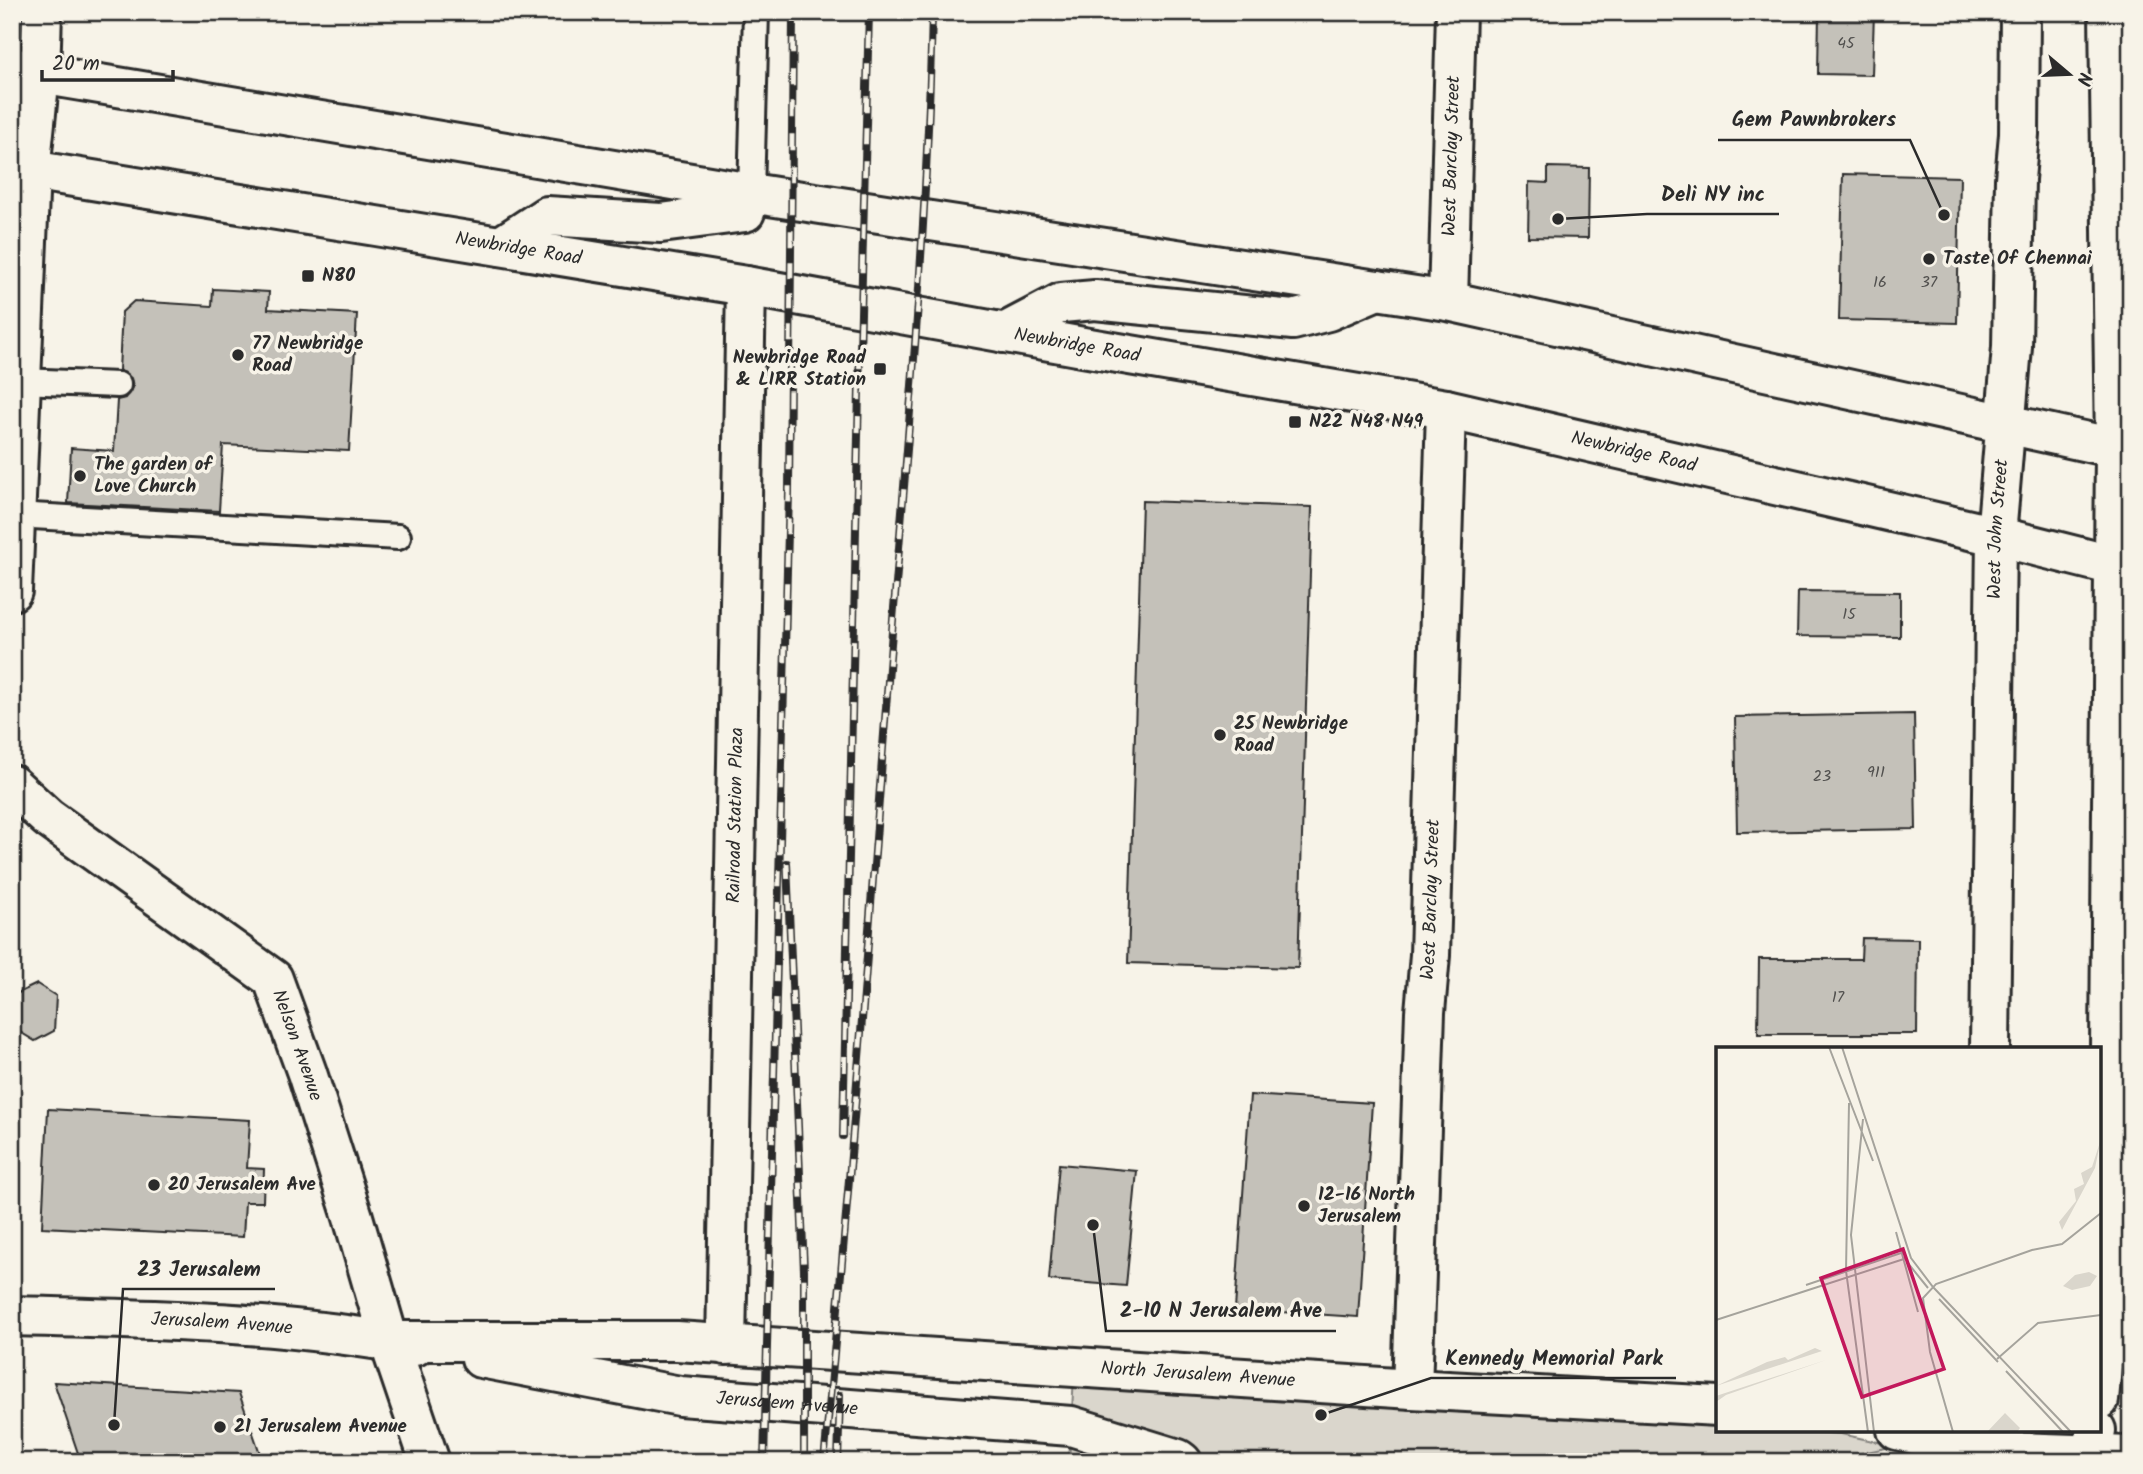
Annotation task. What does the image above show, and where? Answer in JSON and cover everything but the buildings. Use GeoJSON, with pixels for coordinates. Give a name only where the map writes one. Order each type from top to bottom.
{"type":"FeatureCollection","features":[{"type":"Feature","properties":{"kind":"main road"},"geometry":{"type":"LineString","coordinates":[[12,591],[21,381],[21,169],[26,70],[42,12]]}},
{"type":"Feature","properties":{"kind":"main road","name":"West Barclay Street"},"geometry":{"type":"LineString","coordinates":[[1448,300],[1456,12]]}},
{"type":"Feature","properties":{"kind":"main road","name":"West John Street"},"geometry":{"type":"LineString","coordinates":[[1990,1047],[1996,536],[2012,347],[2020,12]]}},
{"type":"Feature","properties":{"kind":"main road"},"geometry":{"type":"LineString","coordinates":[[2101,1385],[2122,1233],[2123,450],[2109,12]]}},
{"type":"Feature","properties":{"kind":"main road"},"geometry":{"type":"LineString","coordinates":[[26,70],[751,193],[1448,300],[2123,450]]}},
{"type":"Feature","properties":{"kind":"main road","name":"Newbridge Road"},"geometry":{"type":"LineString","coordinates":[[21,169],[746,286],[1446,409],[1996,536],[2122,568]]}},
{"type":"Feature","properties":{"kind":"main road"},"geometry":{"type":"LineString","coordinates":[[502,246],[547,216],[661,223],[746,212],[751,193]]}},
{"type":"Feature","properties":{"kind":"main road","name":"Railroad Station Plaza"},"geometry":{"type":"LineString","coordinates":[[726,1345],[746,286]]}},
{"type":"Feature","properties":{"kind":"main road"},"geometry":{"type":"LineString","coordinates":[[1004,333],[1061,303],[1096,300],[1293,320],[1328,310],[1377,290]]}},
{"type":"Feature","properties":{"kind":"main road","name":"West Barclay Street"},"geometry":{"type":"LineString","coordinates":[[1412,1389],[1425,1013],[1431,941],[1446,409]]}},
{"type":"Feature","properties":{"kind":"main road","name":"Nelson Avenue"},"geometry":{"type":"LineString","coordinates":[[12,785],[48,818],[273,979],[307,1073],[389,1341],[430,1462]]}},
{"type":"Feature","properties":{"kind":"main road","name":"Jerusalem Avenue"},"geometry":{"type":"LineString","coordinates":[[12,1316],[180,1320],[346,1335],[680,1396],[1071,1426],[1182,1462]]}},
{"type":"Feature","properties":{"kind":"main road","name":"Jerusalem Avenue"},"geometry":{"type":"LineString","coordinates":[[389,1341],[677,1341]]}},
{"type":"Feature","properties":{"kind":"main road","name":"North Jerusalem Avenue"},"geometry":{"type":"LineString","coordinates":[[677,1341],[1716,1406]]}},
{"type":"Feature","properties":{"kind":"main road"},"geometry":{"type":"LineString","coordinates":[[1906,1432],[1982,1448],[2094,1449],[2131,1456]]}},
{"type":"Feature","properties":{"kind":"main road"},"geometry":{"type":"LineString","coordinates":[[1939,1462],[1982,1448]]}},
{"type":"Feature","properties":{"kind":"lane"},"geometry":{"type":"LineString","coordinates":[[751,193],[756,12]]}},
{"type":"Feature","properties":{"kind":"lane"},"geometry":{"type":"LineString","coordinates":[[21,381],[118,385]]}},
{"type":"Feature","properties":{"kind":"lane"},"geometry":{"type":"LineString","coordinates":[[16,515],[398,537]]}},
{"type":"Feature","properties":{"kind":"shaded area"},"geometry":{"type":"Polygon","coordinates":[[[1074,1376],[1109,1382],[1716,1426],[1716,1432],[1841,1434],[1896,1446],[1818,1462],[1069,1462],[1074,1376]]]}},
{"type":"Feature","properties":{"kind":"railway"},"geometry":{"type":"LineString","coordinates":[[764,1462],[789,492],[793,12]]}},
{"type":"Feature","properties":{"kind":"railway"},"geometry":{"type":"LineString","coordinates":[[843,1136],[869,12]]}},
{"type":"Feature","properties":{"kind":"railway"},"geometry":{"type":"LineString","coordinates":[[824,1462],[915,340],[926,176],[932,12]]}},
{"type":"Feature","properties":{"kind":"railway"},"geometry":{"type":"LineString","coordinates":[[787,863],[804,1271],[804,1462]]}},
{"type":"Feature","properties":{"kind":"railway"},"geometry":{"type":"LineString","coordinates":[[838,1462],[840,1395]]}},
{"type":"Feature","properties":{"kind":"place","name":"Gem Pawnbrokers"},"geometry":{"type":"Point","coordinates":[1944,215]}},
{"type":"Feature","properties":{"kind":"place","name":"Deli NY inc"},"geometry":{"type":"Point","coordinates":[1558,219]}},
{"type":"Feature","properties":{"kind":"place","name":"Taste Of Chennai"},"geometry":{"type":"Point","coordinates":[1929,259]}},
{"type":"Feature","properties":{"kind":"place","name":"N80"},"geometry":{"type":"Point","coordinates":[308,276]}},
{"type":"Feature","properties":{"kind":"place","name":"77 Newbridge Road"},"geometry":{"type":"Point","coordinates":[238,355]}},
{"type":"Feature","properties":{"kind":"place","name":"Newbridge Road & LIRR Station"},"geometry":{"type":"Point","coordinates":[880,369]}},
{"type":"Feature","properties":{"kind":"place","name":"N22 N48 N49"},"geometry":{"type":"Point","coordinates":[1295,422]}},
{"type":"Feature","properties":{"kind":"place","name":"The garden of Love Church"},"geometry":{"type":"Point","coordinates":[80,476]}},
{"type":"Feature","properties":{"kind":"place","name":"25 Newbridge Road"},"geometry":{"type":"Point","coordinates":[1220,735]}},
{"type":"Feature","properties":{"kind":"place","name":"20 Jerusalem Ave"},"geometry":{"type":"Point","coordinates":[154,1185]}},
{"type":"Feature","properties":{"kind":"place","name":"12-16 North Jerusalem"},"geometry":{"type":"Point","coordinates":[1304,1206]}},
{"type":"Feature","properties":{"kind":"place","name":"2-10 N Jerusalem Ave"},"geometry":{"type":"Point","coordinates":[1093,1225]}},
{"type":"Feature","properties":{"kind":"place","name":"Kennedy Memorial Park"},"geometry":{"type":"Point","coordinates":[1321,1415]}},
{"type":"Feature","properties":{"kind":"place","name":"23 Jerusalem"},"geometry":{"type":"Point","coordinates":[114,1425]}},
{"type":"Feature","properties":{"kind":"place","name":"21 Jerusalem Avenue"},"geometry":{"type":"Point","coordinates":[220,1427]}}]}
